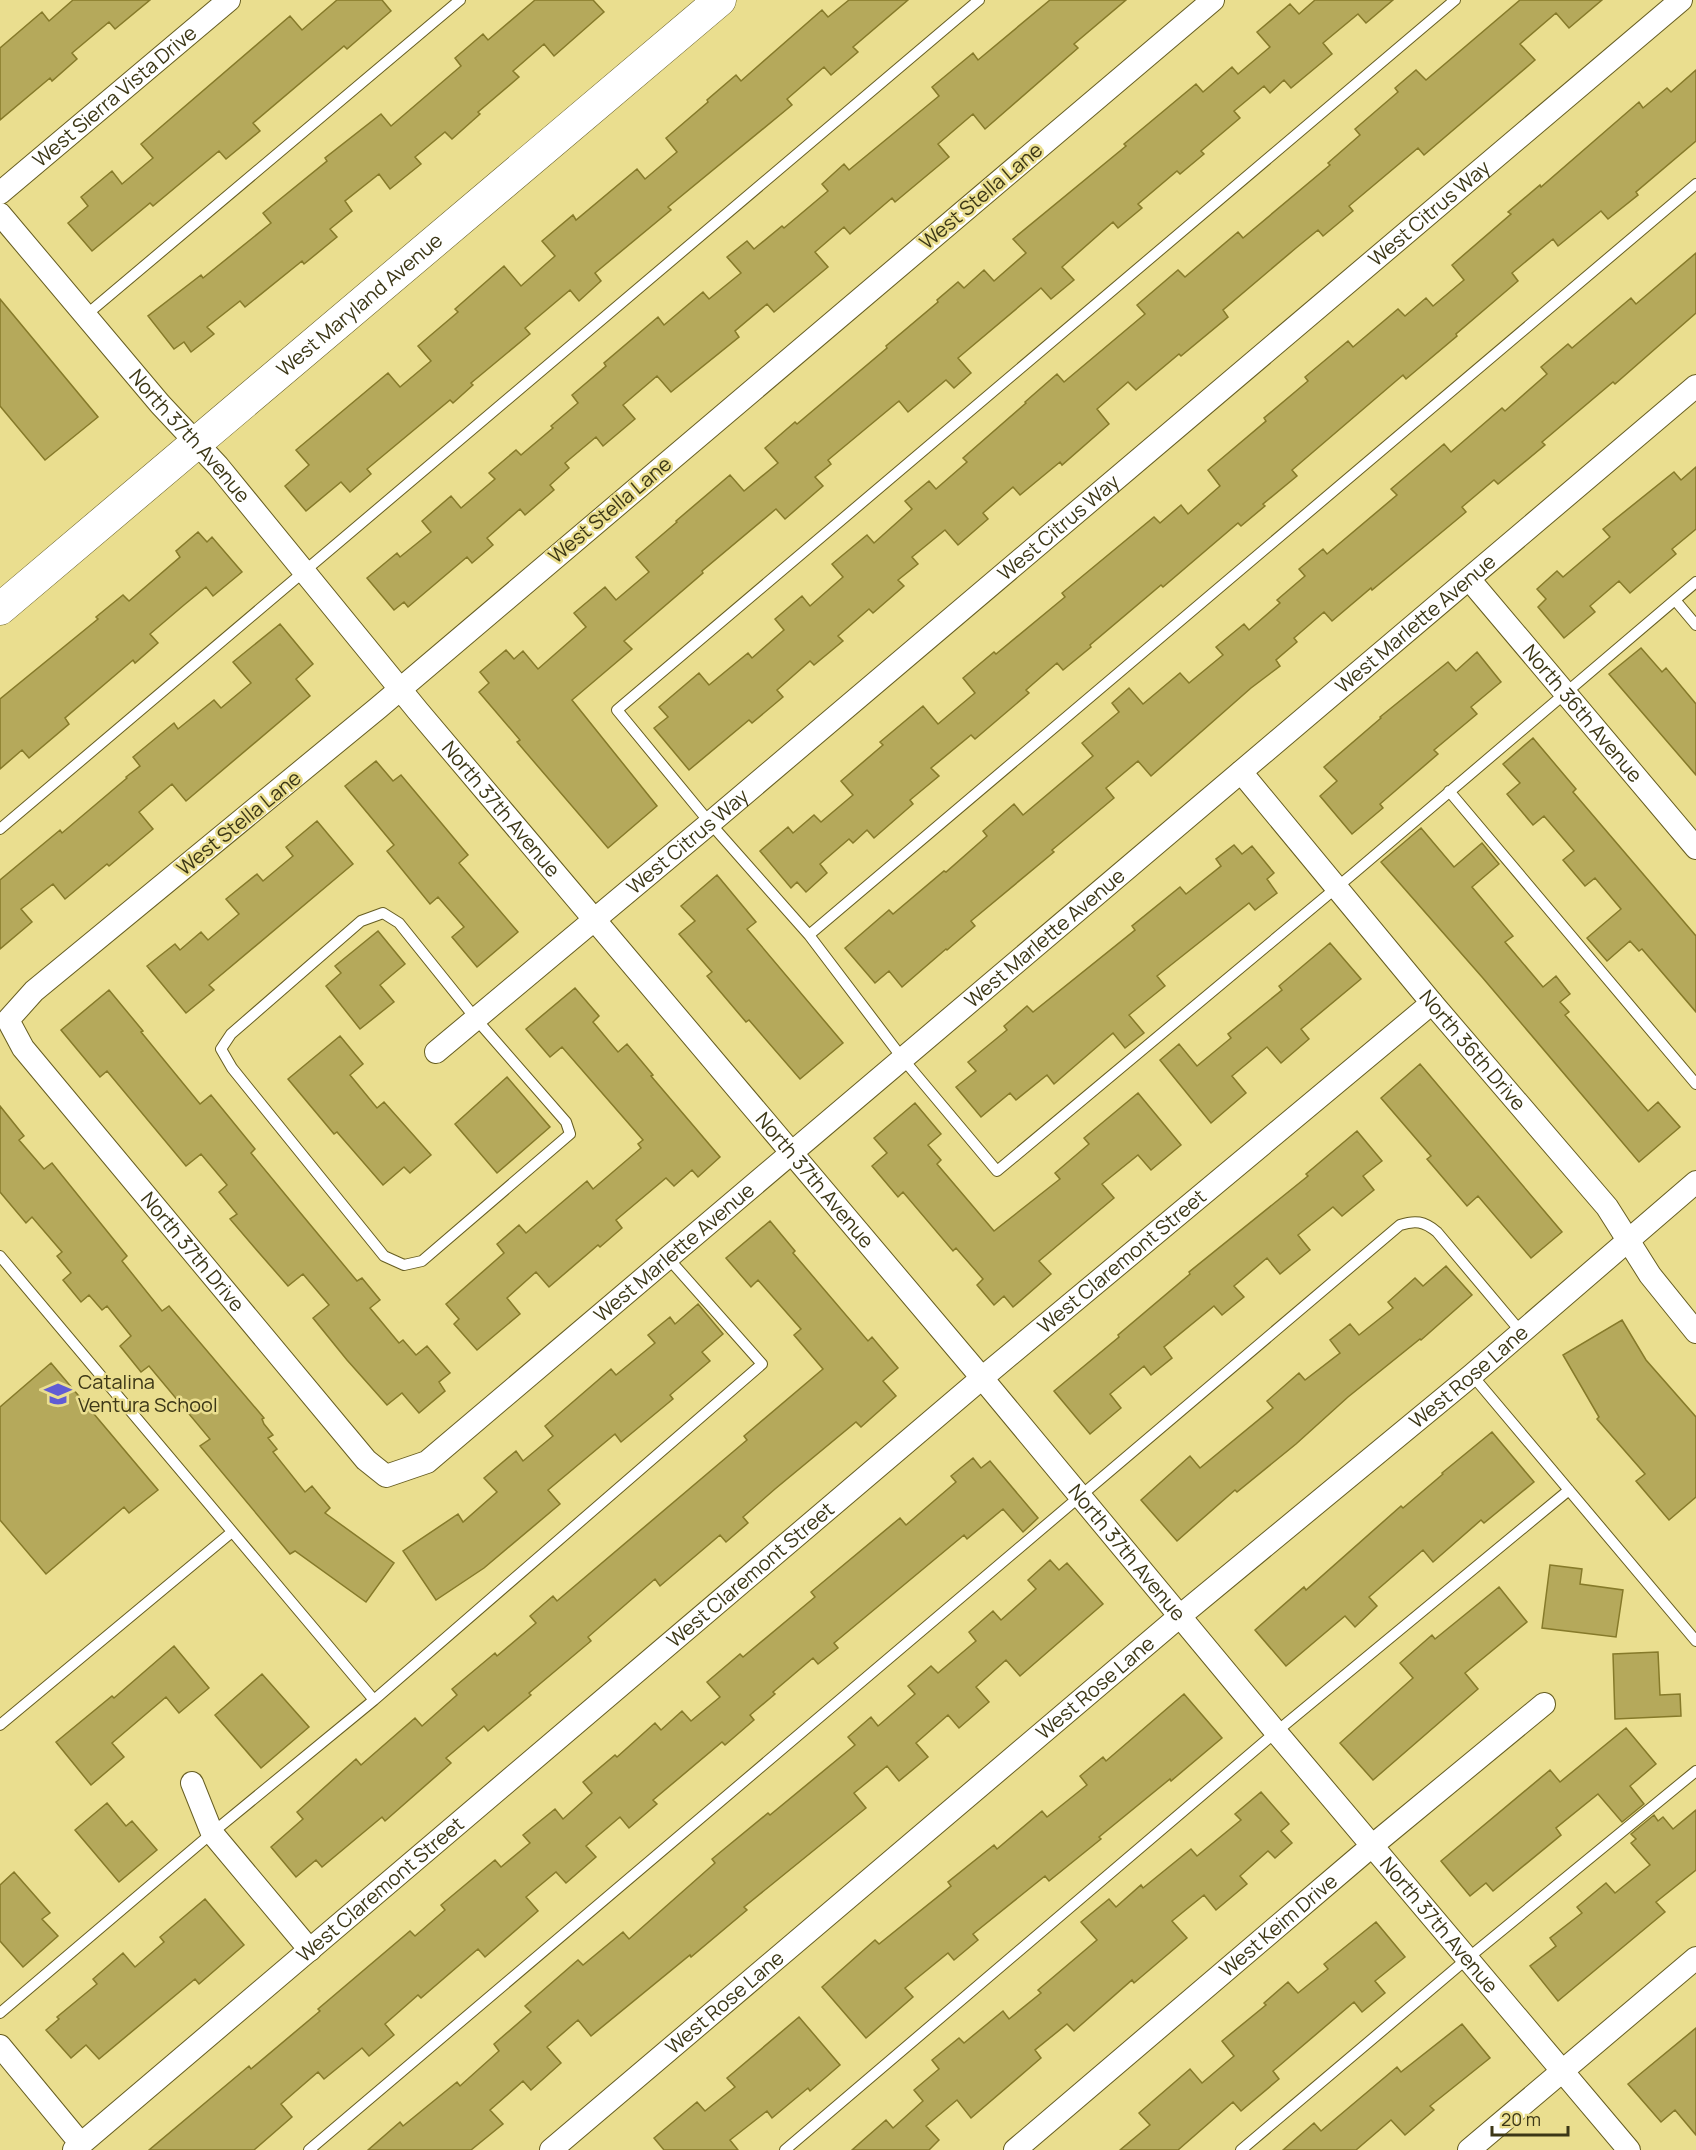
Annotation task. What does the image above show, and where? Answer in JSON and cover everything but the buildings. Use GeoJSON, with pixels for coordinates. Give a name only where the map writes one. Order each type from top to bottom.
{"type":"FeatureCollection","features":[{"type":"Feature","properties":{"kind":"street","name":"West Sierra Vista Drive"},"geometry":{"type":"LineString","coordinates":[[0,193],[229,0]]}},
{"type":"Feature","properties":{"kind":"street","name":"West Maryland Avenue"},"geometry":{"type":"LineString","coordinates":[[0,609],[720,0]]}},
{"type":"Feature","properties":{"kind":"street","name":"West Stella Lane"},"geometry":{"type":"LineString","coordinates":[[8,1020],[34,991],[378,708],[1213,0]]}},
{"type":"Feature","properties":{"kind":"street","name":"West Citrus Way"},"geometry":{"type":"LineString","coordinates":[[436,1052],[710,823],[1681,0]]}},
{"type":"Feature","properties":{"kind":"street","name":"North 37th Avenue"},"geometry":{"type":"LineString","coordinates":[[0,214],[159,404],[218,466],[400,688],[596,918],[1276,1732],[1629,2150]]}},
{"type":"Feature","properties":{"kind":"street","name":"West Marlette Avenue"},"geometry":{"type":"LineString","coordinates":[[386,1476],[427,1462],[1696,388]]}},
{"type":"Feature","properties":{"kind":"street","name":"North 36th Avenue"},"geometry":{"type":"LineString","coordinates":[[1469,579],[1696,848]]}},
{"type":"Feature","properties":{"kind":"street","name":"North 36th Drive"},"geometry":{"type":"LineString","coordinates":[[1241,772],[1432,1004],[1607,1206],[1650,1275],[1696,1332]]}},
{"type":"Feature","properties":{"kind":"street","name":"West Claremont Street"},"geometry":{"type":"LineString","coordinates":[[78,2147],[982,1378],[1432,1004]]}},
{"type":"Feature","properties":{"kind":"street","name":"North 37th Drive"},"geometry":{"type":"LineString","coordinates":[[8,1020],[23,1048],[366,1460],[386,1476]]}},
{"type":"Feature","properties":{"kind":"street","name":"West Rose Lane"},"geometry":{"type":"LineString","coordinates":[[550,2150],[1180,1616],[1472,1375],[1696,1182]]}},
{"type":"Feature","properties":{"kind":"street","name":"West Keim Drive"},"geometry":{"type":"LineString","coordinates":[[1015,2150],[1373,1845],[1544,1704]]}},
{"type":"Feature","properties":{"kind":"street"},"geometry":{"type":"LineString","coordinates":[[192,1783],[212,1833],[310,1950]]}},
{"type":"Feature","properties":{"kind":"street"},"geometry":{"type":"LineString","coordinates":[[1469,2150],[1696,1958]]}},
{"type":"Feature","properties":{"kind":"street"},"geometry":{"type":"LineString","coordinates":[[0,2046],[78,2147]]}},
{"type":"Feature","properties":{"kind":"lane"},"geometry":{"type":"LineString","coordinates":[[86,315],[460,0]]}},
{"type":"Feature","properties":{"kind":"lane"},"geometry":{"type":"LineString","coordinates":[[0,829],[979,0]]}},
{"type":"Feature","properties":{"kind":"lane"},"geometry":{"type":"LineString","coordinates":[[1455,0],[617,710],[710,823],[808,935],[903,1059],[997,1171],[1337,888],[1696,582]]}},
{"type":"Feature","properties":{"kind":"lane"},"geometry":{"type":"LineString","coordinates":[[808,935],[1696,184]]}},
{"type":"Feature","properties":{"kind":"lane"},"geometry":{"type":"LineString","coordinates":[[1675,600],[1696,626]]}},
{"type":"Feature","properties":{"kind":"lane"},"geometry":{"type":"LineString","coordinates":[[1449,792],[1696,1084]]}},
{"type":"Feature","properties":{"kind":"lane"},"geometry":{"type":"LineString","coordinates":[[383,913],[399,923],[476,1019],[566,1122],[570,1134],[422,1261],[404,1265],[384,1256],[232,1068],[221,1050],[231,1034],[361,921],[383,913]]}},
{"type":"Feature","properties":{"kind":"lane"},"geometry":{"type":"LineString","coordinates":[[309,2150],[1400,1225],[1415,1220],[1430,1226],[1437,1232],[1521,1332]]}},
{"type":"Feature","properties":{"kind":"lane"},"geometry":{"type":"LineString","coordinates":[[0,1256],[374,1700]]}},
{"type":"Feature","properties":{"kind":"lane"},"geometry":{"type":"LineString","coordinates":[[0,2013],[212,1833],[374,1700],[762,1364],[668,1258]]}},
{"type":"Feature","properties":{"kind":"lane"},"geometry":{"type":"LineString","coordinates":[[1472,1375],[1696,1641]]}},
{"type":"Feature","properties":{"kind":"lane"},"geometry":{"type":"LineString","coordinates":[[784,2150],[1276,1732],[1569,1490]]}},
{"type":"Feature","properties":{"kind":"lane"},"geometry":{"type":"LineString","coordinates":[[0,1725],[232,1532]]}},
{"type":"Feature","properties":{"kind":"lane"},"geometry":{"type":"LineString","coordinates":[[1241,2150],[1468,1958],[1696,1771]]}},
{"type":"Feature","properties":{"kind":"place","name":"Catalina Ventura School"},"geometry":{"type":"Point","coordinates":[58,1394]}}]}
